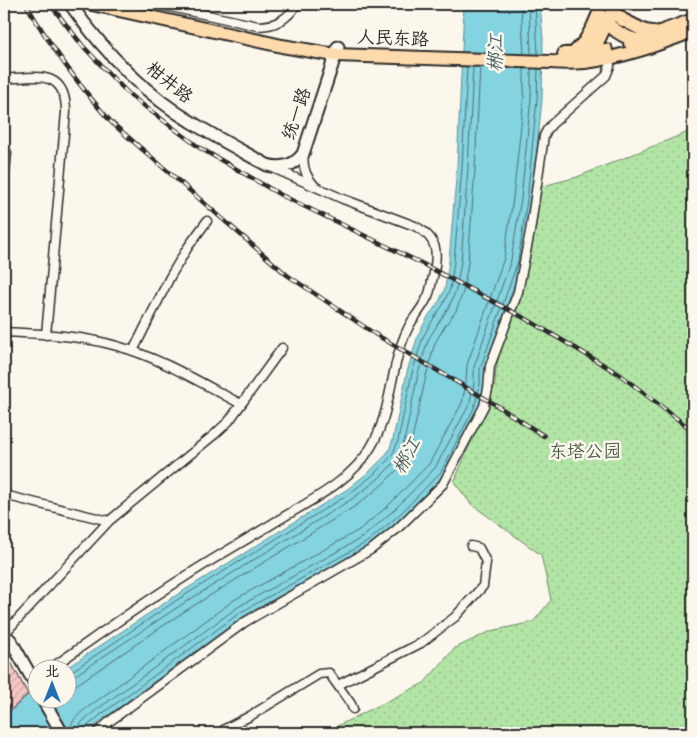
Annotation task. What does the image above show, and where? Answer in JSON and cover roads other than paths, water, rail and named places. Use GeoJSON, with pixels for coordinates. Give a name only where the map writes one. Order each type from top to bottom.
{"type":"FeatureCollection","features":[{"type":"Feature","properties":{"kind":"main road","name":"人民东路"},"geometry":{"type":"LineString","coordinates":[[92,4],[282,46],[335,55],[609,58],[662,38],[693,20]]}},
{"type":"Feature","properties":{"kind":"main road","name":"人民东路"},"geometry":{"type":"LineString","coordinates":[[129,4],[283,38],[335,55]]}},
{"type":"Feature","properties":{"kind":"main road"},"geometry":{"type":"LineString","coordinates":[[588,57],[607,23],[605,8]]}},
{"type":"Feature","properties":{"kind":"main road"},"geometry":{"type":"LineString","coordinates":[[605,8],[623,20],[662,38]]}},
{"type":"Feature","properties":{"kind":"main road"},"geometry":{"type":"LineString","coordinates":[[573,54],[585,41],[605,8]]}},
{"type":"Feature","properties":{"kind":"main road"},"geometry":{"type":"LineString","coordinates":[[607,23],[627,38],[639,41]]}},
{"type":"Feature","properties":{"kind":"main road","name":"人民东路"},"geometry":{"type":"LineString","coordinates":[[549,58],[573,54],[588,57],[639,41],[693,31]]}},
{"type":"Feature","properties":{"kind":"street","name":"柑井路"},"geometry":{"type":"LineString","coordinates":[[70,4],[116,60],[160,100],[192,123],[267,165]]}},
{"type":"Feature","properties":{"kind":"street"},"geometry":{"type":"LineString","coordinates":[[157,4],[258,26],[270,26],[280,22],[289,15],[297,4]]}},
{"type":"Feature","properties":{"kind":"street","name":"统一路"},"geometry":{"type":"LineString","coordinates":[[267,165],[287,166],[300,158],[305,149],[335,55]]}},
{"type":"Feature","properties":{"kind":"street"},"geometry":{"type":"LineString","coordinates":[[97,733],[110,721],[245,622],[372,549],[397,529],[443,484],[484,406],[490,366],[518,292],[530,232],[544,136],[552,124],[606,76],[610,66],[609,58]]}},
{"type":"Feature","properties":{"kind":"street"},"geometry":{"type":"LineString","coordinates":[[4,79],[49,78],[55,82],[65,95],[66,112],[46,335]]}},
{"type":"Feature","properties":{"kind":"street"},"geometry":{"type":"LineString","coordinates":[[305,149],[303,161],[305,172],[314,185],[322,191]]}},
{"type":"Feature","properties":{"kind":"street"},"geometry":{"type":"LineString","coordinates":[[4,181],[7,153]]}},
{"type":"Feature","properties":{"kind":"street"},"geometry":{"type":"LineString","coordinates":[[63,660],[183,578],[331,488],[358,464],[372,446],[380,427],[402,342],[429,295],[436,263],[435,247],[431,238],[415,226],[322,191],[267,165]]}},
{"type":"Feature","properties":{"kind":"street"},"geometry":{"type":"LineString","coordinates":[[132,351],[170,277],[207,220]]}},
{"type":"Feature","properties":{"kind":"street"},"geometry":{"type":"LineString","coordinates":[[4,332],[86,339],[117,346],[153,359],[241,404]]}},
{"type":"Feature","properties":{"kind":"street"},"geometry":{"type":"LineString","coordinates":[[28,670],[11,641],[4,634],[109,521],[216,434],[229,421],[282,348]]}},
{"type":"Feature","properties":{"kind":"street"},"geometry":{"type":"LineString","coordinates":[[4,495],[109,521]]}},
{"type":"Feature","properties":{"kind":"street"},"geometry":{"type":"LineString","coordinates":[[338,685],[421,643],[455,618],[483,586],[486,562],[479,548],[471,546]]}},
{"type":"Feature","properties":{"kind":"street"},"geometry":{"type":"LineString","coordinates":[[220,733],[319,674],[329,673],[353,710]]}},
{"type":"Feature","properties":{"kind":"street"},"geometry":{"type":"LineString","coordinates":[[49,710],[62,733]]}},
{"type":"Feature","properties":{"kind":"water","name":"郴江"},"geometry":{"type":"Polygon","coordinates":[[[464,4],[540,4],[543,39],[542,99],[532,200],[522,263],[484,370],[485,385],[479,410],[444,475],[401,519],[370,546],[244,616],[86,733],[4,733],[4,717],[28,695],[28,710],[78,710],[78,660],[175,596],[346,490],[384,457],[393,439],[407,372],[418,335],[439,302],[445,288],[457,167],[464,4]]]}},
{"type":"Feature","properties":{"kind":"railway"},"geometry":{"type":"LineString","coordinates":[[26,4],[66,66],[112,123],[287,275],[375,334],[496,405],[544,436]]}},
{"type":"Feature","properties":{"kind":"railway"},"geometry":{"type":"LineString","coordinates":[[50,4],[82,45],[131,96],[200,148],[281,195],[419,262],[528,320],[619,374],[693,431]]}},
{"type":"Feature","properties":{"kind":"park label","name":"东塔公园"},"geometry":{"type":"Point","coordinates":[585,452]}}]}
